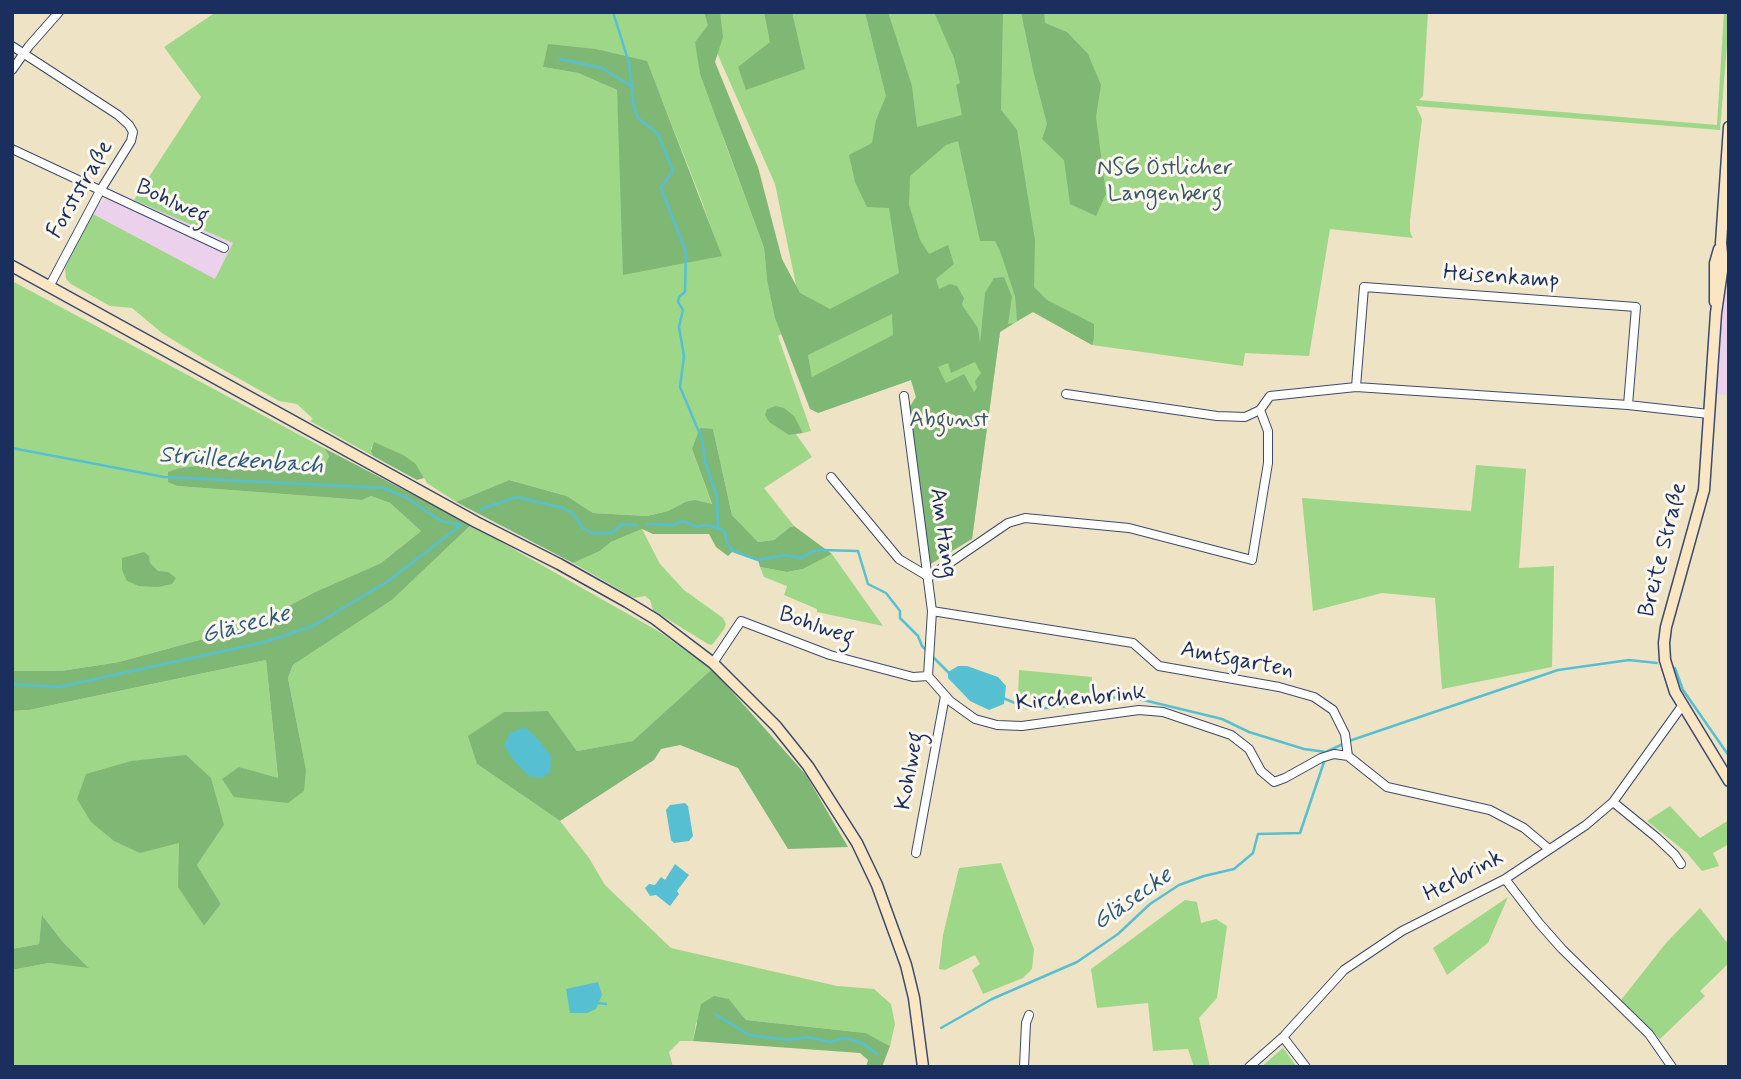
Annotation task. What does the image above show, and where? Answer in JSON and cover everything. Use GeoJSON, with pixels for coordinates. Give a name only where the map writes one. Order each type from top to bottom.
{"type":"FeatureCollection","features":[{"type":"Feature","properties":{"kind":"main road","name":"Breite Straße"},"geometry":{"type":"LineString","coordinates":[[1729,127],[1725,243],[1715,263],[1713,288],[1716,313],[1704,490],[1664,636],[1668,672],[1675,692],[1729,781]]}},
{"type":"Feature","properties":{"kind":"main road"},"geometry":{"type":"LineString","coordinates":[[12,266],[476,522],[627,602],[713,663],[776,726],[808,766],[857,843],[877,885],[906,965],[914,998],[923,1067]]}},
{"type":"Feature","properties":{"kind":"street"},"geometry":{"type":"LineString","coordinates":[[12,70],[47,23],[60,12]]}},
{"type":"Feature","properties":{"kind":"street","name":"Forststraße"},"geometry":{"type":"LineString","coordinates":[[12,46],[100,103],[129,125],[133,132],[131,141],[49,287]]}},
{"type":"Feature","properties":{"kind":"street","name":"Bohlweg"},"geometry":{"type":"LineString","coordinates":[[12,149],[224,248]]}},
{"type":"Feature","properties":{"kind":"street","name":"Heisenkamp"},"geometry":{"type":"LineString","coordinates":[[1356,387],[1364,287],[1636,307],[1628,405]]}},
{"type":"Feature","properties":{"kind":"street"},"geometry":{"type":"LineString","coordinates":[[1066,394],[1217,416],[1245,417],[1260,410],[1270,396],[1356,387],[1628,405],[1709,414]]}},
{"type":"Feature","properties":{"kind":"street","name":"Am Hang"},"geometry":{"type":"LineString","coordinates":[[904,396],[929,577],[932,611],[929,676]]}},
{"type":"Feature","properties":{"kind":"street"},"geometry":{"type":"LineString","coordinates":[[831,477],[899,559],[929,577],[1008,523],[1025,518],[1129,528],[1252,560],[1268,463],[1268,431],[1260,410]]}},
{"type":"Feature","properties":{"kind":"street","name":"Amtsgarten"},"geometry":{"type":"LineString","coordinates":[[932,611],[1133,643],[1159,666],[1279,687],[1314,697],[1333,709],[1345,734],[1348,752]]}},
{"type":"Feature","properties":{"kind":"street","name":"Bohlweg"},"geometry":{"type":"LineString","coordinates":[[713,663],[741,621],[830,655],[914,677],[929,676]]}},
{"type":"Feature","properties":{"kind":"street","name":"Kirchenbrink"},"geometry":{"type":"LineString","coordinates":[[929,676],[945,696],[975,719],[997,725],[1052,723],[1139,710],[1163,712],[1231,735],[1249,749],[1261,771],[1274,782],[1321,758],[1348,752]]}},
{"type":"Feature","properties":{"kind":"street","name":"Kohlweg"},"geometry":{"type":"LineString","coordinates":[[916,853],[945,696]]}},
{"type":"Feature","properties":{"kind":"street","name":"Herbrink"},"geometry":{"type":"LineString","coordinates":[[1249,1067],[1283,1037],[1344,971],[1402,932],[1505,878],[1586,825],[1613,802],[1682,706]]}},
{"type":"Feature","properties":{"kind":"street"},"geometry":{"type":"LineString","coordinates":[[1348,752],[1387,788],[1490,810],[1524,828],[1549,849]]}},
{"type":"Feature","properties":{"kind":"street"},"geometry":{"type":"LineString","coordinates":[[1613,802],[1656,837],[1681,864]]}},
{"type":"Feature","properties":{"kind":"street"},"geometry":{"type":"LineString","coordinates":[[1505,878],[1562,949],[1649,1034],[1672,1067]]}},
{"type":"Feature","properties":{"kind":"street"},"geometry":{"type":"LineString","coordinates":[[1024,1067],[1026,1023],[1029,1016]]}},
{"type":"Feature","properties":{"kind":"street"},"geometry":{"type":"LineString","coordinates":[[1283,1037],[1306,1067]]}},
{"type":"Feature","properties":{"kind":"shaded area"},"geometry":{"type":"Polygon","coordinates":[[[105,187],[233,243],[215,280],[93,214],[98,205],[106,199],[103,197],[105,187]]]}},
{"type":"Feature","properties":{"kind":"shaded area"},"geometry":{"type":"Polygon","coordinates":[[[1729,262],[1729,395],[1713,394],[1729,262]]]}},
{"type":"Feature","properties":{"kind":"green space","name":"NSG Östlicher Langenberg"},"geometry":{"type":"Polygon","coordinates":[[[216,12],[1428,12],[1423,96],[1419,100],[1717,125],[1724,12],[1729,12],[1720,130],[1416,106],[1422,119],[1410,220],[1413,238],[1330,229],[1309,356],[1245,353],[1243,366],[1092,345],[1033,312],[1000,332],[972,539],[909,408],[916,397],[911,380],[818,413],[775,184],[706,28],[695,42],[724,140],[764,248],[767,280],[781,334],[778,336],[811,431],[803,433],[793,416],[789,435],[796,434],[812,457],[764,488],[794,526],[774,540],[758,542],[732,515],[713,429],[692,449],[712,505],[685,502],[668,511],[647,516],[593,513],[567,496],[509,480],[456,502],[427,483],[416,464],[371,447],[373,456],[310,421],[313,419],[297,404],[279,401],[204,359],[162,333],[132,308],[110,306],[71,284],[66,279],[65,268],[93,214],[215,279],[233,243],[134,200],[201,97],[164,47],[216,12]],[[647,62],[543,67],[578,73],[617,90],[620,145],[721,255],[647,62]]]}},
{"type":"Feature","properties":{"kind":"green space","name":"Abgunst"},"geometry":{"type":"Polygon","coordinates":[[[704,12],[720,12],[723,37],[715,62],[758,167],[782,259],[800,293],[830,309],[899,273],[889,208],[867,207],[855,182],[849,155],[872,143],[876,120],[886,96],[865,12],[888,12],[912,86],[917,127],[962,115],[956,85],[960,83],[954,58],[934,12],[1003,12],[1001,110],[1017,130],[1035,240],[1034,287],[1047,300],[1094,324],[1094,338],[1092,345],[1033,312],[1017,321],[1015,296],[1000,251],[995,241],[980,241],[958,141],[946,145],[910,176],[909,205],[920,240],[929,254],[948,245],[954,264],[936,279],[939,289],[950,284],[957,286],[964,298],[962,305],[978,328],[980,343],[985,293],[994,278],[1004,277],[1012,297],[1008,324],[1014,323],[1000,332],[972,539],[929,565],[909,408],[916,397],[911,380],[818,413],[810,409],[775,318],[764,248],[700,74],[695,42],[708,25],[704,12]],[[892,314],[808,355],[812,377],[893,335],[892,314]],[[975,362],[951,373],[948,363],[938,367],[946,383],[964,374],[974,392],[977,388],[975,381],[981,373],[975,362]]]}},
{"type":"Feature","properties":{"kind":"green space"},"geometry":{"type":"Polygon","coordinates":[[[764,12],[792,12],[805,69],[746,90],[738,67],[770,42],[764,12]]]}},
{"type":"Feature","properties":{"kind":"green space"},"geometry":{"type":"Polygon","coordinates":[[[1021,12],[1044,12],[1045,23],[1067,32],[1088,54],[1101,85],[1096,117],[1106,194],[1096,216],[1070,204],[1064,160],[1042,139],[1047,124],[1021,12]]]}},
{"type":"Feature","properties":{"kind":"green space"},"geometry":{"type":"Polygon","coordinates":[[[548,44],[596,49],[647,61],[722,256],[623,275],[617,90],[578,73],[543,67],[548,44]]]}},
{"type":"Feature","properties":{"kind":"green space"},"geometry":{"type":"Polygon","coordinates":[[[12,281],[324,448],[329,456],[325,469],[281,465],[169,482],[177,486],[362,500],[371,496],[390,503],[421,531],[381,563],[315,592],[251,626],[119,662],[61,671],[12,671],[12,281]]]}},
{"type":"Feature","properties":{"kind":"green space"},"geometry":{"type":"Polygon","coordinates":[[[776,406],[784,408],[794,416],[803,433],[789,435],[769,422],[765,415],[767,409],[776,406]]]}},
{"type":"Feature","properties":{"kind":"green space"},"geometry":{"type":"Polygon","coordinates":[[[700,428],[713,429],[732,515],[758,542],[774,540],[794,526],[832,554],[803,569],[787,572],[760,567],[758,560],[733,551],[728,556],[716,547],[709,534],[653,534],[642,529],[573,563],[456,502],[509,480],[567,496],[593,513],[647,516],[695,500],[712,504],[692,449],[700,428]]]}},
{"type":"Feature","properties":{"kind":"green space"},"geometry":{"type":"Polygon","coordinates":[[[374,442],[416,464],[424,478],[417,480],[373,456],[371,451],[374,442]]]}},
{"type":"Feature","properties":{"kind":"green space"},"geometry":{"type":"Polygon","coordinates":[[[324,448],[471,525],[392,600],[293,665],[288,678],[306,770],[304,791],[288,803],[234,797],[222,779],[239,767],[278,778],[266,660],[29,710],[12,711],[12,671],[61,671],[119,662],[251,626],[315,592],[381,563],[421,531],[390,503],[371,496],[362,500],[177,486],[168,482],[168,472],[180,468],[235,462],[248,470],[281,465],[324,469],[329,456],[324,448]]]}},
{"type":"Feature","properties":{"kind":"green space"},"geometry":{"type":"Polygon","coordinates":[[[1476,465],[1526,469],[1519,568],[1554,566],[1552,667],[1442,689],[1435,598],[1382,593],[1313,611],[1302,498],[1471,511],[1476,465]]]}},
{"type":"Feature","properties":{"kind":"green space"},"geometry":{"type":"Polygon","coordinates":[[[471,525],[658,631],[712,669],[634,741],[577,751],[548,711],[504,712],[477,764],[560,821],[589,858],[605,885],[671,948],[837,986],[874,989],[891,1004],[895,1024],[890,1046],[866,1033],[746,1020],[729,999],[696,1023],[693,1041],[680,1041],[669,1052],[673,1067],[12,1067],[12,970],[49,963],[88,967],[63,942],[43,916],[39,944],[12,949],[12,711],[29,710],[266,660],[278,779],[239,767],[234,797],[306,771],[288,678],[293,665],[392,600],[471,525]],[[224,825],[179,843],[179,887],[204,926],[221,904],[197,865],[224,825]]]}},
{"type":"Feature","properties":{"kind":"green space"},"geometry":{"type":"Polygon","coordinates":[[[642,529],[660,564],[684,590],[723,618],[726,624],[724,629],[712,645],[653,610],[650,600],[645,596],[634,598],[573,563],[642,529]]]}},
{"type":"Feature","properties":{"kind":"green space"},"geometry":{"type":"Polygon","coordinates":[[[144,552],[158,571],[168,572],[176,578],[172,584],[158,587],[139,586],[127,581],[122,570],[122,558],[144,552]]]}},
{"type":"Feature","properties":{"kind":"green space"},"geometry":{"type":"Polygon","coordinates":[[[832,554],[883,626],[817,612],[817,609],[784,595],[787,586],[764,577],[760,567],[787,572],[803,569],[832,554]]]}},
{"type":"Feature","properties":{"kind":"green space"},"geometry":{"type":"Polygon","coordinates":[[[712,669],[806,775],[848,847],[788,849],[738,768],[680,745],[661,749],[654,760],[560,821],[477,764],[468,736],[504,712],[548,711],[577,751],[633,741],[712,669]]]}},
{"type":"Feature","properties":{"kind":"green space"},"geometry":{"type":"Polygon","coordinates":[[[1019,670],[1092,677],[1090,702],[1018,696],[1019,670]]]}},
{"type":"Feature","properties":{"kind":"green space"},"geometry":{"type":"Polygon","coordinates":[[[186,755],[211,778],[224,825],[197,865],[221,904],[204,926],[178,887],[179,843],[140,853],[114,841],[91,822],[77,799],[86,774],[131,761],[186,755]]]}},
{"type":"Feature","properties":{"kind":"green space"},"geometry":{"type":"Polygon","coordinates":[[[1670,806],[1700,838],[1729,820],[1729,844],[1713,853],[1719,866],[1702,871],[1687,853],[1647,821],[1670,806]]]}},
{"type":"Feature","properties":{"kind":"green space"},"geometry":{"type":"Polygon","coordinates":[[[1001,863],[1034,949],[1032,969],[1023,978],[983,994],[972,970],[980,964],[975,955],[945,970],[939,969],[943,935],[959,868],[1001,863]]]}},
{"type":"Feature","properties":{"kind":"green space"},"geometry":{"type":"Polygon","coordinates":[[[1508,897],[1488,943],[1447,975],[1433,948],[1508,897]]]}},
{"type":"Feature","properties":{"kind":"green space"},"geometry":{"type":"Polygon","coordinates":[[[1185,900],[1197,902],[1201,923],[1216,919],[1227,926],[1217,998],[1199,1018],[1210,1067],[1194,1067],[1188,1049],[1153,1051],[1148,1003],[1097,1008],[1091,969],[1185,900]]]}},
{"type":"Feature","properties":{"kind":"green space"},"geometry":{"type":"Polygon","coordinates":[[[1700,908],[1729,945],[1729,963],[1700,991],[1705,996],[1660,1039],[1621,1000],[1666,943],[1700,908]]]}},
{"type":"Feature","properties":{"kind":"green space"},"geometry":{"type":"Polygon","coordinates":[[[42,915],[63,942],[89,968],[49,963],[12,970],[12,949],[39,944],[42,915]]]}},
{"type":"Feature","properties":{"kind":"green space"},"geometry":{"type":"Polygon","coordinates":[[[714,996],[729,999],[746,1020],[866,1033],[890,1046],[882,1067],[866,1067],[868,1060],[860,1053],[693,1041],[701,1004],[714,996]]]}},
{"type":"Feature","properties":{"kind":"green space"},"geometry":{"type":"Polygon","coordinates":[[[1283,1048],[1297,1067],[1261,1067],[1283,1048]]]}},
{"type":"Feature","properties":{"kind":"water"},"geometry":{"type":"Polygon","coordinates":[[[958,666],[967,666],[998,677],[1006,686],[1004,704],[989,710],[970,701],[948,678],[948,672],[958,666]]]}},
{"type":"Feature","properties":{"kind":"water"},"geometry":{"type":"Polygon","coordinates":[[[525,727],[551,756],[550,772],[542,778],[529,776],[504,746],[510,733],[525,727]]]}},
{"type":"Feature","properties":{"kind":"water"},"geometry":{"type":"Polygon","coordinates":[[[685,803],[688,806],[693,836],[689,841],[674,843],[671,840],[666,810],[670,805],[685,803]]]}},
{"type":"Feature","properties":{"kind":"water"},"geometry":{"type":"Polygon","coordinates":[[[675,864],[689,875],[670,906],[656,895],[650,896],[645,888],[649,884],[655,885],[661,877],[665,880],[675,864]]]}},
{"type":"Feature","properties":{"kind":"water"},"geometry":{"type":"Polygon","coordinates":[[[598,982],[602,995],[596,1009],[587,1013],[570,1013],[566,989],[598,982]]]}},
{"type":"Feature","properties":{"kind":"waterway"},"geometry":{"type":"LineString","coordinates":[[613,12],[629,63],[634,108],[638,118],[658,134],[672,168],[661,188],[686,252],[685,292],[678,302],[683,310],[679,327],[684,356],[680,387],[702,439],[705,461],[717,497],[718,528]]}},
{"type":"Feature","properties":{"kind":"waterway"},"geometry":{"type":"LineString","coordinates":[[560,59],[602,68],[631,86]]}},
{"type":"Feature","properties":{"kind":"waterway","name":"Strülleckenbach"},"geometry":{"type":"LineString","coordinates":[[12,448],[164,477],[384,488],[407,498],[441,521],[461,525]]}},
{"type":"Feature","properties":{"kind":"waterway","name":"Gläsecke"},"geometry":{"type":"LineString","coordinates":[[481,509],[517,497],[563,508],[592,533],[612,533],[622,524],[637,525]]}},
{"type":"Feature","properties":{"kind":"waterway","name":"Gläsecke"},"geometry":{"type":"LineString","coordinates":[[647,524],[673,525],[683,521],[697,527],[706,525],[718,528],[725,532],[727,543],[733,551],[758,560],[784,555],[802,558],[821,550],[858,551],[868,584],[886,593],[900,611],[900,618],[918,636],[927,651]]}},
{"type":"Feature","properties":{"kind":"waterway","name":"Gläsecke"},"geometry":{"type":"LineString","coordinates":[[12,684],[59,687],[265,642],[313,626],[387,582],[461,525]]}},
{"type":"Feature","properties":{"kind":"waterway","name":"Gläsecke"},"geometry":{"type":"LineString","coordinates":[[932,656],[949,673]]}},
{"type":"Feature","properties":{"kind":"waterway","name":"Gläsecke"},"geometry":{"type":"LineString","coordinates":[[1349,741],[1558,670],[1629,660],[1657,663]]}},
{"type":"Feature","properties":{"kind":"waterway","name":"Gläsecke"},"geometry":{"type":"LineString","coordinates":[[1675,668],[1683,690],[1729,756]]}},
{"type":"Feature","properties":{"kind":"waterway","name":"Gläsecke"},"geometry":{"type":"LineString","coordinates":[[1061,707],[1099,698],[1131,697],[1222,719],[1249,732],[1304,749],[1326,752],[1343,744]]}},
{"type":"Feature","properties":{"kind":"waterway","name":"Gläsecke"},"geometry":{"type":"LineString","coordinates":[[1003,698],[1027,708],[1050,708]]}},
{"type":"Feature","properties":{"kind":"waterway","name":"Gläsecke"},"geometry":{"type":"LineString","coordinates":[[941,1028],[992,999],[1077,962],[1118,934],[1150,904],[1179,885],[1234,869],[1253,853],[1258,834],[1300,833],[1325,759]]}},
{"type":"Feature","properties":{"kind":"waterway"},"geometry":{"type":"LineString","coordinates":[[597,1003],[606,1004]]}},
{"type":"Feature","properties":{"kind":"waterway"},"geometry":{"type":"LineString","coordinates":[[715,1014],[749,1035],[788,1040],[809,1037],[830,1042],[845,1038],[862,1043],[877,1054]]}}]}
